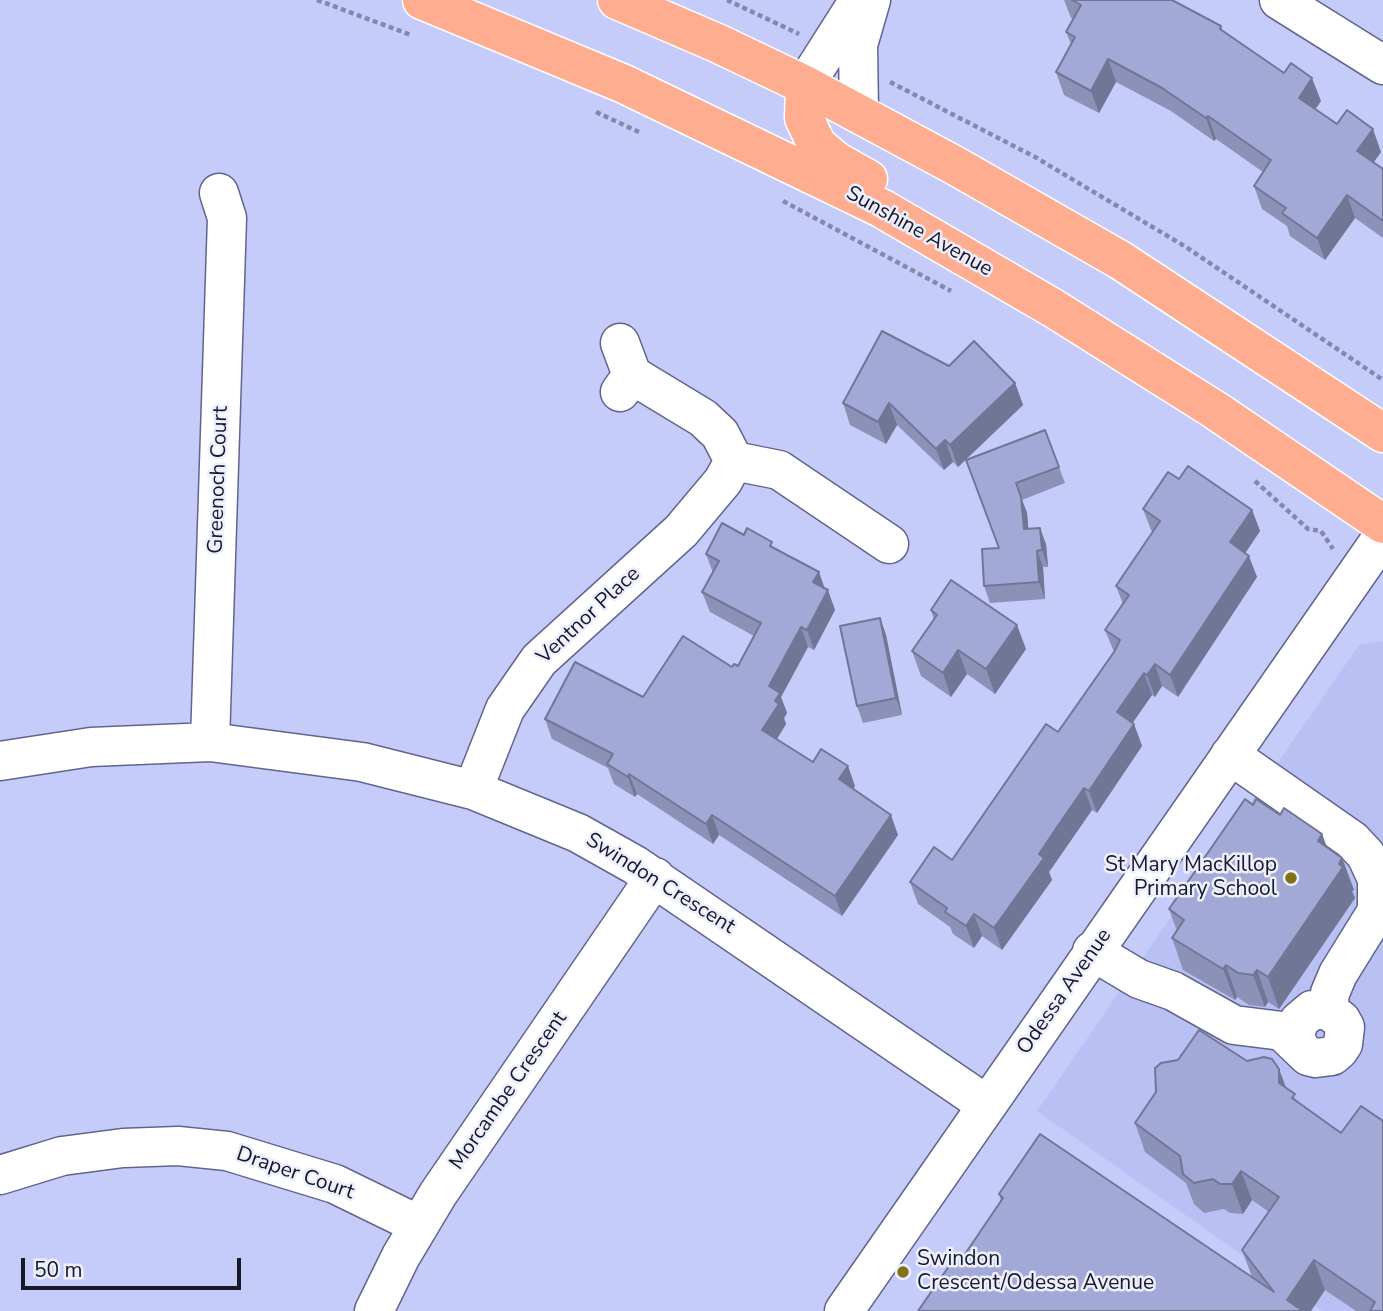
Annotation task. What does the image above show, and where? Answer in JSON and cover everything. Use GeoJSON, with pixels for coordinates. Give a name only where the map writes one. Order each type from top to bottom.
{"type":"FeatureCollection","features":[{"type":"Feature","properties":{"kind":"main road","name":"Sunshine Avenue"},"geometry":{"type":"LineString","coordinates":[[422,0],[624,84],[881,208],[1053,308],[1215,410],[1383,524]]}},
{"type":"Feature","properties":{"kind":"main road"},"geometry":{"type":"LineString","coordinates":[[617,0],[805,85],[1120,260],[1383,433]]}},
{"type":"Feature","properties":{"kind":"main road"},"geometry":{"type":"LineString","coordinates":[[805,85],[804,118],[817,145],[836,161],[951,227],[1053,308]]}},
{"type":"Feature","properties":{"kind":"street"},"geometry":{"type":"LineString","coordinates":[[859,0],[841,57],[859,113]]}},
{"type":"Feature","properties":{"kind":"street"},"geometry":{"type":"LineString","coordinates":[[805,85],[858,45],[872,0]]}},
{"type":"Feature","properties":{"kind":"street"},"geometry":{"type":"LineString","coordinates":[[1279,0],[1383,65]]}},
{"type":"Feature","properties":{"kind":"street","name":"Greenoch Court"},"geometry":{"type":"LineString","coordinates":[[211,742],[232,207]]}},
{"type":"Feature","properties":{"kind":"street"},"geometry":{"type":"LineString","coordinates":[[624,370],[704,418],[720,434],[734,461],[779,470],[890,544]]}},
{"type":"Feature","properties":{"kind":"street","name":"Ventnor Place"},"geometry":{"type":"LineString","coordinates":[[473,790],[505,709],[539,660],[681,531],[723,481],[734,461]]}},
{"type":"Feature","properties":{"kind":"street","name":"Odessa Avenue"},"geometry":{"type":"LineString","coordinates":[[844,1311],[1383,536]]}},
{"type":"Feature","properties":{"kind":"street","name":"Swindon Crescent"},"geometry":{"type":"LineString","coordinates":[[0,761],[91,747],[211,742],[362,762],[473,790],[578,833],[655,877],[987,1105]]}},
{"type":"Feature","properties":{"kind":"street"},"geometry":{"type":"LineString","coordinates":[[1092,951],[1139,979],[1172,991],[1234,1025],[1282,1031],[1308,1056],[1332,1056],[1339,1051],[1343,1044],[1345,1027],[1341,1020],[1328,1010],[1330,993],[1338,974],[1377,911],[1377,879],[1366,855],[1352,840],[1230,755]]}},
{"type":"Feature","properties":{"kind":"street","name":"Morcambe Crescent"},"geometry":{"type":"LineString","coordinates":[[374,1311],[419,1225],[655,877]]}},
{"type":"Feature","properties":{"kind":"street","name":"Draper Court"},"geometry":{"type":"LineString","coordinates":[[0,1175],[62,1156],[123,1148],[178,1146],[227,1151],[335,1184],[419,1225]]}},
{"type":"Feature","properties":{"kind":"path"},"geometry":{"type":"LineString","coordinates":[[317,0],[419,38]]}},
{"type":"Feature","properties":{"kind":"path"},"geometry":{"type":"LineString","coordinates":[[727,0],[804,36],[1035,157],[1186,247],[1383,380]]}},
{"type":"Feature","properties":{"kind":"path"},"geometry":{"type":"LineString","coordinates":[[584,107],[641,133]]}},
{"type":"Feature","properties":{"kind":"path"},"geometry":{"type":"LineString","coordinates":[[778,199],[952,292]]}},
{"type":"Feature","properties":{"kind":"path"},"geometry":{"type":"LineString","coordinates":[[1246,474],[1274,496],[1308,529],[1321,531],[1335,552]]}},
{"type":"Feature","properties":{"kind":"shaded area","name":"St Mary MacKillop Primary School"},"geometry":{"type":"Polygon","coordinates":[[[1383,641],[1383,1311],[1322,1311],[1037,1111],[1359,645],[1383,641]]]}},
{"type":"Feature","properties":{"kind":"building"},"geometry":{"type":"Polygon","coordinates":[[[1072,0],[1172,0],[1221,26],[1220,29],[1284,73],[1291,63],[1312,78],[1299,98],[1337,124],[1347,110],[1373,129],[1357,151],[1383,169],[1383,221],[1347,195],[1317,238],[1282,213],[1286,208],[1254,186],[1271,160],[1208,116],[1206,118],[1162,88],[1108,59],[1091,91],[1056,72],[1075,37],[1066,32],[1081,5],[1072,0]]]}},
{"type":"Feature","properties":{"kind":"building"},"geometry":{"type":"Polygon","coordinates":[[[882,331],[949,366],[974,341],[1015,383],[950,445],[945,440],[936,449],[889,403],[878,422],[843,403],[882,331]]]}},
{"type":"Feature","properties":{"kind":"building"},"geometry":{"type":"Polygon","coordinates":[[[1045,430],[1059,467],[1016,483],[1021,497],[1024,529],[1040,528],[1042,550],[1037,551],[1039,582],[984,586],[982,549],[999,548],[966,460],[1045,430]]]}},
{"type":"Feature","properties":{"kind":"building"},"geometry":{"type":"Polygon","coordinates":[[[1188,466],[1252,510],[1230,542],[1249,556],[1170,675],[1155,664],[1147,675],[1144,673],[1117,712],[1134,724],[1089,791],[1084,788],[1055,830],[1039,854],[1044,858],[994,928],[974,914],[966,926],[945,912],[947,908],[910,882],[934,847],[952,860],[1046,724],[1058,732],[1114,652],[1120,640],[1105,630],[1129,595],[1116,586],[1160,521],[1143,509],[1168,472],[1179,479],[1188,466]]]}},
{"type":"Feature","properties":{"kind":"building"},"geometry":{"type":"Polygon","coordinates":[[[722,523],[744,535],[747,528],[772,542],[770,546],[819,572],[813,582],[828,590],[807,630],[801,627],[769,686],[780,693],[775,701],[779,704],[762,730],[813,762],[821,749],[848,766],[839,779],[891,815],[835,896],[712,815],[706,824],[629,774],[628,777],[607,764],[613,754],[545,719],[575,662],[643,697],[683,636],[732,667],[734,664],[738,666],[761,623],[702,592],[719,561],[706,554],[722,523]]]}},
{"type":"Feature","properties":{"kind":"building"},"geometry":{"type":"Polygon","coordinates":[[[951,580],[1017,625],[986,669],[958,650],[943,673],[912,651],[937,615],[931,610],[951,580]]]}},
{"type":"Feature","properties":{"kind":"building"},"geometry":{"type":"Polygon","coordinates":[[[880,618],[896,698],[857,706],[840,626],[880,618]]]}},
{"type":"Feature","properties":{"kind":"building"},"geometry":{"type":"Polygon","coordinates":[[[1245,799],[1253,805],[1256,799],[1280,815],[1284,808],[1322,834],[1318,841],[1342,858],[1339,864],[1343,867],[1268,977],[1257,970],[1253,975],[1238,973],[1226,965],[1223,969],[1172,938],[1184,920],[1169,909],[1245,799]]]}},
{"type":"Feature","properties":{"kind":"building"},"geometry":{"type":"Polygon","coordinates":[[[1199,1030],[1247,1061],[1264,1057],[1272,1059],[1279,1069],[1279,1083],[1295,1094],[1292,1098],[1341,1133],[1361,1106],[1383,1121],[1383,1311],[1370,1311],[1375,1302],[1314,1260],[1287,1300],[1303,1311],[918,1311],[958,1253],[963,1257],[1003,1198],[999,1194],[1040,1134],[1274,1292],[1242,1250],[1279,1197],[1241,1171],[1232,1184],[1220,1184],[1213,1179],[1194,1183],[1183,1174],[1180,1156],[1135,1123],[1156,1092],[1155,1068],[1161,1063],[1178,1060],[1199,1030]]]}},
{"type":"Feature","properties":{"kind":"place","name":"St Mary MacKillop Primary School"},"geometry":{"type":"Point","coordinates":[1291,878]}},
{"type":"Feature","properties":{"kind":"place","name":"Swindon Crescent/Odessa Avenue"},"geometry":{"type":"Point","coordinates":[903,1272]}}]}
